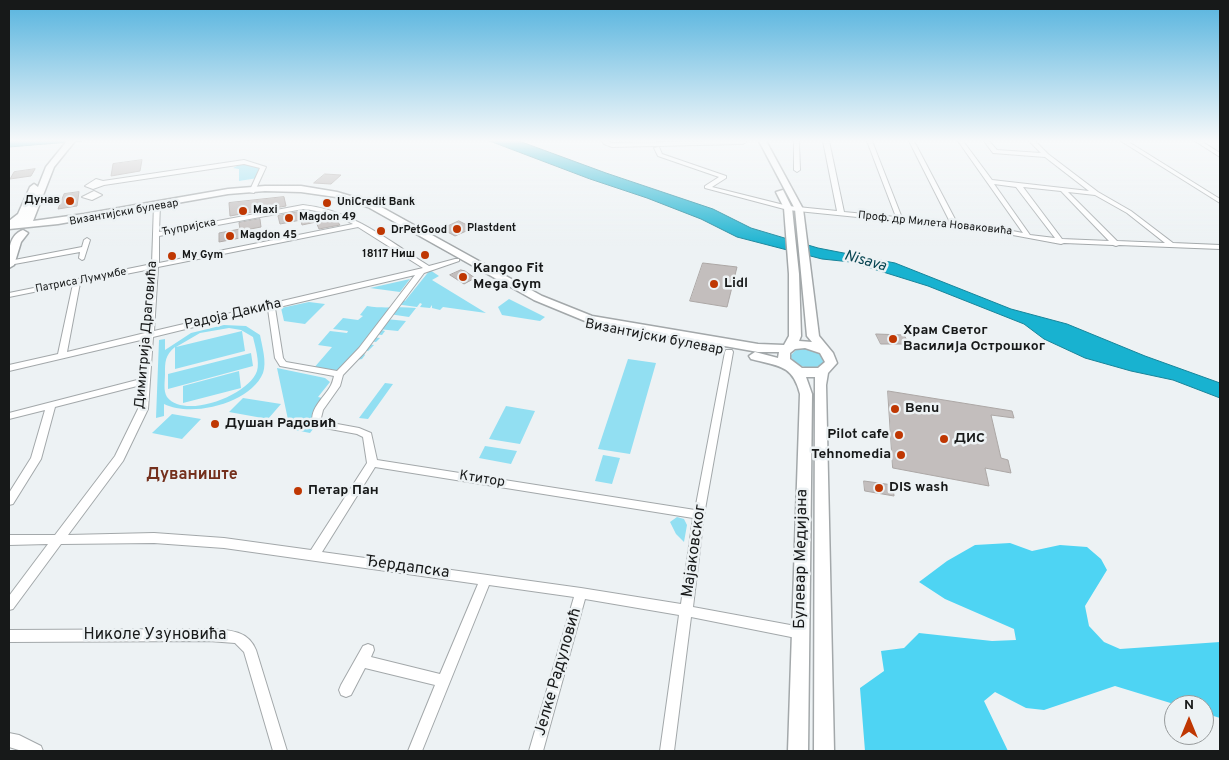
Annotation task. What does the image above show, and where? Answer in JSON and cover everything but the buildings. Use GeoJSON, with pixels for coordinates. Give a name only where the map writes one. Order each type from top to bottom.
{"type":"FeatureCollection","features":[{"type":"Feature","properties":{"kind":"street"},"geometry":{"type":"LineString","coordinates":[[9,225],[22,215],[39,176]]}},
{"type":"Feature","properties":{"kind":"street"},"geometry":{"type":"LineString","coordinates":[[10,260],[26,228],[46,176]]}},
{"type":"Feature","properties":{"kind":"street"},"geometry":{"type":"LineString","coordinates":[[103,183],[152,176]]}},
{"type":"Feature","properties":{"kind":"street"},"geometry":{"type":"LineString","coordinates":[[254,188],[258,176]]}},
{"type":"Feature","properties":{"kind":"street"},"geometry":{"type":"LineString","coordinates":[[722,176],[724,177],[707,187],[788,208]]}},
{"type":"Feature","properties":{"kind":"street","name":"Булевар Медијана"},"geometry":{"type":"LineString","coordinates":[[772,176],[788,208],[794,274],[795,336],[783,356],[803,382],[806,394],[798,751]]}},
{"type":"Feature","properties":{"kind":"street","name":"Булевар Медијана"},"geometry":{"type":"LineString","coordinates":[[781,176],[799,209],[813,336],[829,356],[831,363],[822,372],[820,385],[824,751]]}},
{"type":"Feature","properties":{"kind":"street"},"geometry":{"type":"LineString","coordinates":[[833,176],[841,214]]}},
{"type":"Feature","properties":{"kind":"street"},"geometry":{"type":"LineString","coordinates":[[883,176],[900,220]]}},
{"type":"Feature","properties":{"kind":"street"},"geometry":{"type":"LineString","coordinates":[[930,176],[954,224]]}},
{"type":"Feature","properties":{"kind":"street"},"geometry":{"type":"LineString","coordinates":[[986,176],[1027,235]]}},
{"type":"Feature","properties":{"kind":"street"},"geometry":{"type":"LineString","coordinates":[[1074,176],[1096,193],[1129,212],[1173,246]]}},
{"type":"Feature","properties":{"kind":"street"},"geometry":{"type":"LineString","coordinates":[[1181,176],[1220,201]]}},
{"type":"Feature","properties":{"kind":"street"},"geometry":{"type":"LineString","coordinates":[[990,182],[1096,193]]}},
{"type":"Feature","properties":{"kind":"street"},"geometry":{"type":"LineString","coordinates":[[96,193],[110,183]]}},
{"type":"Feature","properties":{"kind":"street"},"geometry":{"type":"LineString","coordinates":[[1018,185],[1062,242]]}},
{"type":"Feature","properties":{"kind":"street","name":"Византијски булевар"},"geometry":{"type":"LineString","coordinates":[[26,228],[254,188],[312,193],[353,203],[534,305],[573,322],[605,331],[772,358],[791,367]]}},
{"type":"Feature","properties":{"kind":"street","name":"Византијски булевар"},"geometry":{"type":"LineString","coordinates":[[157,205],[254,188],[324,191],[349,196],[371,205],[538,298],[589,319],[758,348],[789,347]]}},
{"type":"Feature","properties":{"kind":"street"},"geometry":{"type":"LineString","coordinates":[[1062,190],[1116,244]]}},
{"type":"Feature","properties":{"kind":"street","name":"Димитрија Драговића"},"geometry":{"type":"LineString","coordinates":[[9,605],[128,442],[143,410],[155,266],[157,205]]}},
{"type":"Feature","properties":{"kind":"street","name":"Ћупријска"},"geometry":{"type":"LineString","coordinates":[[156,235],[303,207],[314,207],[332,212],[358,225],[425,270]]}},
{"type":"Feature","properties":{"kind":"street","name":"Проф. др Милета Новаковића"},"geometry":{"type":"LineString","coordinates":[[788,208],[954,224],[1062,242],[1220,247]]}},
{"type":"Feature","properties":{"kind":"street"},"geometry":{"type":"LineString","coordinates":[[9,225],[26,228]]}},
{"type":"Feature","properties":{"kind":"street","name":"Патриса Лумумбе"},"geometry":{"type":"LineString","coordinates":[[9,295],[358,225]]}},
{"type":"Feature","properties":{"kind":"street"},"geometry":{"type":"LineString","coordinates":[[9,237],[26,228]]}},
{"type":"Feature","properties":{"kind":"street"},"geometry":{"type":"LineString","coordinates":[[82,258],[87,240]]}},
{"type":"Feature","properties":{"kind":"street"},"geometry":{"type":"LineString","coordinates":[[9,242],[10,260]]}},
{"type":"Feature","properties":{"kind":"street"},"geometry":{"type":"LineString","coordinates":[[10,260],[84,249]]}},
{"type":"Feature","properties":{"kind":"street","name":"Радоја Дакића"},"geometry":{"type":"LineString","coordinates":[[9,368],[425,270],[456,260]]}},
{"type":"Feature","properties":{"kind":"street"},"geometry":{"type":"LineString","coordinates":[[314,555],[372,463],[368,435],[359,431],[317,424],[319,410],[338,382],[339,374],[362,350],[425,270]]}},
{"type":"Feature","properties":{"kind":"street"},"geometry":{"type":"LineString","coordinates":[[62,355],[77,282]]}},
{"type":"Feature","properties":{"kind":"street"},"geometry":{"type":"LineString","coordinates":[[271,306],[279,358],[283,364],[339,374]]}},
{"type":"Feature","properties":{"kind":"street"},"geometry":{"type":"LineString","coordinates":[[789,347],[810,345],[824,350]]}},
{"type":"Feature","properties":{"kind":"street","name":"Мајаковског"},"geometry":{"type":"LineString","coordinates":[[667,751],[699,515],[729,352]]}},
{"type":"Feature","properties":{"kind":"street"},"geometry":{"type":"LineString","coordinates":[[791,367],[809,373],[822,372]]}},
{"type":"Feature","properties":{"kind":"street"},"geometry":{"type":"LineString","coordinates":[[9,416],[146,381]]}},
{"type":"Feature","properties":{"kind":"street"},"geometry":{"type":"LineString","coordinates":[[9,501],[36,459],[51,406]]}},
{"type":"Feature","properties":{"kind":"street","name":"Ктитор"},"geometry":{"type":"LineString","coordinates":[[372,463],[699,515]]}},
{"type":"Feature","properties":{"kind":"street","name":"Ђердапска"},"geometry":{"type":"LineString","coordinates":[[9,540],[187,539],[581,593],[801,633]]}},
{"type":"Feature","properties":{"kind":"street"},"geometry":{"type":"LineString","coordinates":[[415,751],[486,579]]}},
{"type":"Feature","properties":{"kind":"street","name":"Јелке Радуловић"},"geometry":{"type":"LineString","coordinates":[[536,751],[581,593]]}},
{"type":"Feature","properties":{"kind":"street","name":"Николе Узуновића"},"geometry":{"type":"LineString","coordinates":[[9,636],[216,635],[239,638],[246,642],[250,650],[280,751]]}},
{"type":"Feature","properties":{"kind":"street"},"geometry":{"type":"LineString","coordinates":[[346,690],[365,656],[444,681]]}},
{"type":"Feature","properties":{"kind":"street"},"geometry":{"type":"LineString","coordinates":[[9,740],[19,742],[36,751]]}},
{"type":"Feature","properties":{"kind":"shaded area"},"geometry":{"type":"Polygon","coordinates":[[[239,176],[258,176],[258,178],[239,181],[239,176]]]}},
{"type":"Feature","properties":{"kind":"shaded area"},"geometry":{"type":"Polygon","coordinates":[[[430,270],[439,276],[432,280],[486,313],[443,307],[440,310],[432,308],[432,305],[430,308],[420,307],[422,304],[420,303],[417,307],[395,304],[398,300],[405,301],[430,270]]]}},
{"type":"Feature","properties":{"kind":"shaded area"},"geometry":{"type":"Polygon","coordinates":[[[410,279],[400,292],[370,288],[410,279]]]}},
{"type":"Feature","properties":{"kind":"shaded area"},"geometry":{"type":"Polygon","coordinates":[[[509,299],[545,317],[540,321],[502,315],[498,307],[509,299]]]}},
{"type":"Feature","properties":{"kind":"shaded area"},"geometry":{"type":"Polygon","coordinates":[[[309,302],[325,304],[305,324],[284,321],[281,308],[309,302]]]}},
{"type":"Feature","properties":{"kind":"shaded area"},"geometry":{"type":"Polygon","coordinates":[[[367,306],[416,308],[409,317],[389,314],[386,319],[406,321],[398,331],[378,329],[385,331],[382,335],[374,334],[372,337],[380,338],[376,342],[369,341],[367,344],[374,345],[368,351],[361,350],[365,355],[362,359],[357,360],[339,374],[313,369],[332,347],[318,345],[330,331],[347,333],[348,331],[333,329],[343,318],[358,320],[363,316],[360,315],[367,306]]]}},
{"type":"Feature","properties":{"kind":"shaded area"},"geometry":{"type":"Polygon","coordinates":[[[224,325],[246,326],[260,335],[264,359],[263,373],[256,384],[234,400],[220,405],[190,409],[176,408],[164,404],[164,416],[156,418],[159,340],[165,339],[165,350],[191,333],[224,325]],[[229,328],[200,333],[176,347],[242,331],[245,351],[175,369],[175,347],[166,359],[165,389],[167,397],[176,403],[188,406],[216,402],[230,396],[252,380],[258,367],[256,349],[253,337],[241,330],[229,328]]]}},
{"type":"Feature","properties":{"kind":"shaded area"},"geometry":{"type":"Polygon","coordinates":[[[798,348],[809,348],[819,352],[824,363],[813,369],[797,365],[790,356],[798,348]]]}},
{"type":"Feature","properties":{"kind":"shaded area"},"geometry":{"type":"Polygon","coordinates":[[[251,353],[253,366],[168,389],[168,374],[251,353]]]}},
{"type":"Feature","properties":{"kind":"shaded area"},"geometry":{"type":"Polygon","coordinates":[[[628,359],[656,363],[630,454],[598,449],[628,359]]]}},
{"type":"Feature","properties":{"kind":"shaded area"},"geometry":{"type":"Polygon","coordinates":[[[277,368],[325,378],[330,382],[318,397],[326,399],[317,424],[310,433],[290,429],[277,368]]]}},
{"type":"Feature","properties":{"kind":"shaded area"},"geometry":{"type":"Polygon","coordinates":[[[239,371],[241,388],[183,403],[183,386],[239,371]]]}},
{"type":"Feature","properties":{"kind":"shaded area"},"geometry":{"type":"Polygon","coordinates":[[[385,383],[393,384],[368,419],[359,418],[385,383]]]}},
{"type":"Feature","properties":{"kind":"shaded area"},"geometry":{"type":"Polygon","coordinates":[[[243,398],[281,404],[268,419],[229,412],[243,398]]]}},
{"type":"Feature","properties":{"kind":"shaded area"},"geometry":{"type":"Polygon","coordinates":[[[506,406],[535,411],[520,444],[489,439],[506,406]]]}},
{"type":"Feature","properties":{"kind":"shaded area"},"geometry":{"type":"Polygon","coordinates":[[[172,414],[201,419],[182,439],[152,433],[172,414]]]}},
{"type":"Feature","properties":{"kind":"shaded area"},"geometry":{"type":"Polygon","coordinates":[[[485,446],[517,451],[511,464],[479,458],[485,446]]]}},
{"type":"Feature","properties":{"kind":"shaded area"},"geometry":{"type":"Polygon","coordinates":[[[603,455],[620,458],[612,484],[595,481],[603,455]]]}},
{"type":"Feature","properties":{"kind":"shaded area"},"geometry":{"type":"Polygon","coordinates":[[[677,517],[684,519],[687,525],[684,542],[676,534],[670,522],[677,517]]]}},
{"type":"Feature","properties":{"kind":"shaded area"},"geometry":{"type":"Polygon","coordinates":[[[1010,543],[1032,551],[1060,545],[1087,547],[1101,559],[1107,570],[1085,606],[1089,626],[1104,642],[1120,649],[1220,642],[1220,718],[1214,716],[1214,695],[1164,695],[1164,701],[1115,686],[1044,710],[1026,708],[995,692],[984,701],[1008,751],[865,751],[860,688],[884,671],[881,651],[904,648],[919,633],[992,641],[1016,640],[1014,629],[945,599],[919,582],[947,561],[975,545],[1010,543]]]}},
{"type":"Feature","properties":{"kind":"water","name":"Nisava"},"geometry":{"type":"Polygon","coordinates":[[[583,176],[616,176],[713,209],[751,228],[818,248],[895,263],[1011,309],[1067,324],[1145,356],[1220,383],[1220,398],[1173,380],[1085,358],[1044,339],[1024,324],[928,286],[851,262],[822,259],[737,237],[701,219],[583,176]]]}},
{"type":"Feature","properties":{"kind":"place","name":"Дунав"},"geometry":{"type":"Point","coordinates":[70,201]}},
{"type":"Feature","properties":{"kind":"place","name":"UniCredit Bank"},"geometry":{"type":"Point","coordinates":[327,203]}},
{"type":"Feature","properties":{"kind":"place","name":"Maxi"},"geometry":{"type":"Point","coordinates":[243,211]}},
{"type":"Feature","properties":{"kind":"place","name":"Magdon 49"},"geometry":{"type":"Point","coordinates":[289,218]}},
{"type":"Feature","properties":{"kind":"place","name":"Plastdent"},"geometry":{"type":"Point","coordinates":[457,229]}},
{"type":"Feature","properties":{"kind":"place","name":"DrPetGood"},"geometry":{"type":"Point","coordinates":[381,231]}},
{"type":"Feature","properties":{"kind":"place","name":"Magdon 45"},"geometry":{"type":"Point","coordinates":[230,236]}},
{"type":"Feature","properties":{"kind":"place","name":"18117 Ниш"},"geometry":{"type":"Point","coordinates":[425,255]}},
{"type":"Feature","properties":{"kind":"place","name":"My Gym"},"geometry":{"type":"Point","coordinates":[172,256]}},
{"type":"Feature","properties":{"kind":"place","name":"Kangoo Fit Mega Gym"},"geometry":{"type":"Point","coordinates":[463,277]}},
{"type":"Feature","properties":{"kind":"place","name":"Lidl"},"geometry":{"type":"Point","coordinates":[714,284]}},
{"type":"Feature","properties":{"kind":"place","name":"Храм Светог Василија Острошког"},"geometry":{"type":"Point","coordinates":[893,339]}},
{"type":"Feature","properties":{"kind":"place","name":"Benu"},"geometry":{"type":"Point","coordinates":[895,409]}},
{"type":"Feature","properties":{"kind":"place","name":"Душан Радовић"},"geometry":{"type":"Point","coordinates":[215,424]}},
{"type":"Feature","properties":{"kind":"place","name":"Pilot cafe"},"geometry":{"type":"Point","coordinates":[899,435]}},
{"type":"Feature","properties":{"kind":"place","name":"ДИС"},"geometry":{"type":"Point","coordinates":[944,439]}},
{"type":"Feature","properties":{"kind":"place","name":"Tehnomedia"},"geometry":{"type":"Point","coordinates":[901,455]}},
{"type":"Feature","properties":{"kind":"place","name":"DIS wash"},"geometry":{"type":"Point","coordinates":[879,488]}},
{"type":"Feature","properties":{"kind":"place","name":"Петар Пан"},"geometry":{"type":"Point","coordinates":[298,491]}},
{"type":"Feature","properties":{"kind":"district","name":"Дуваниште"},"geometry":{"type":"Point","coordinates":[192,476]}}]}
